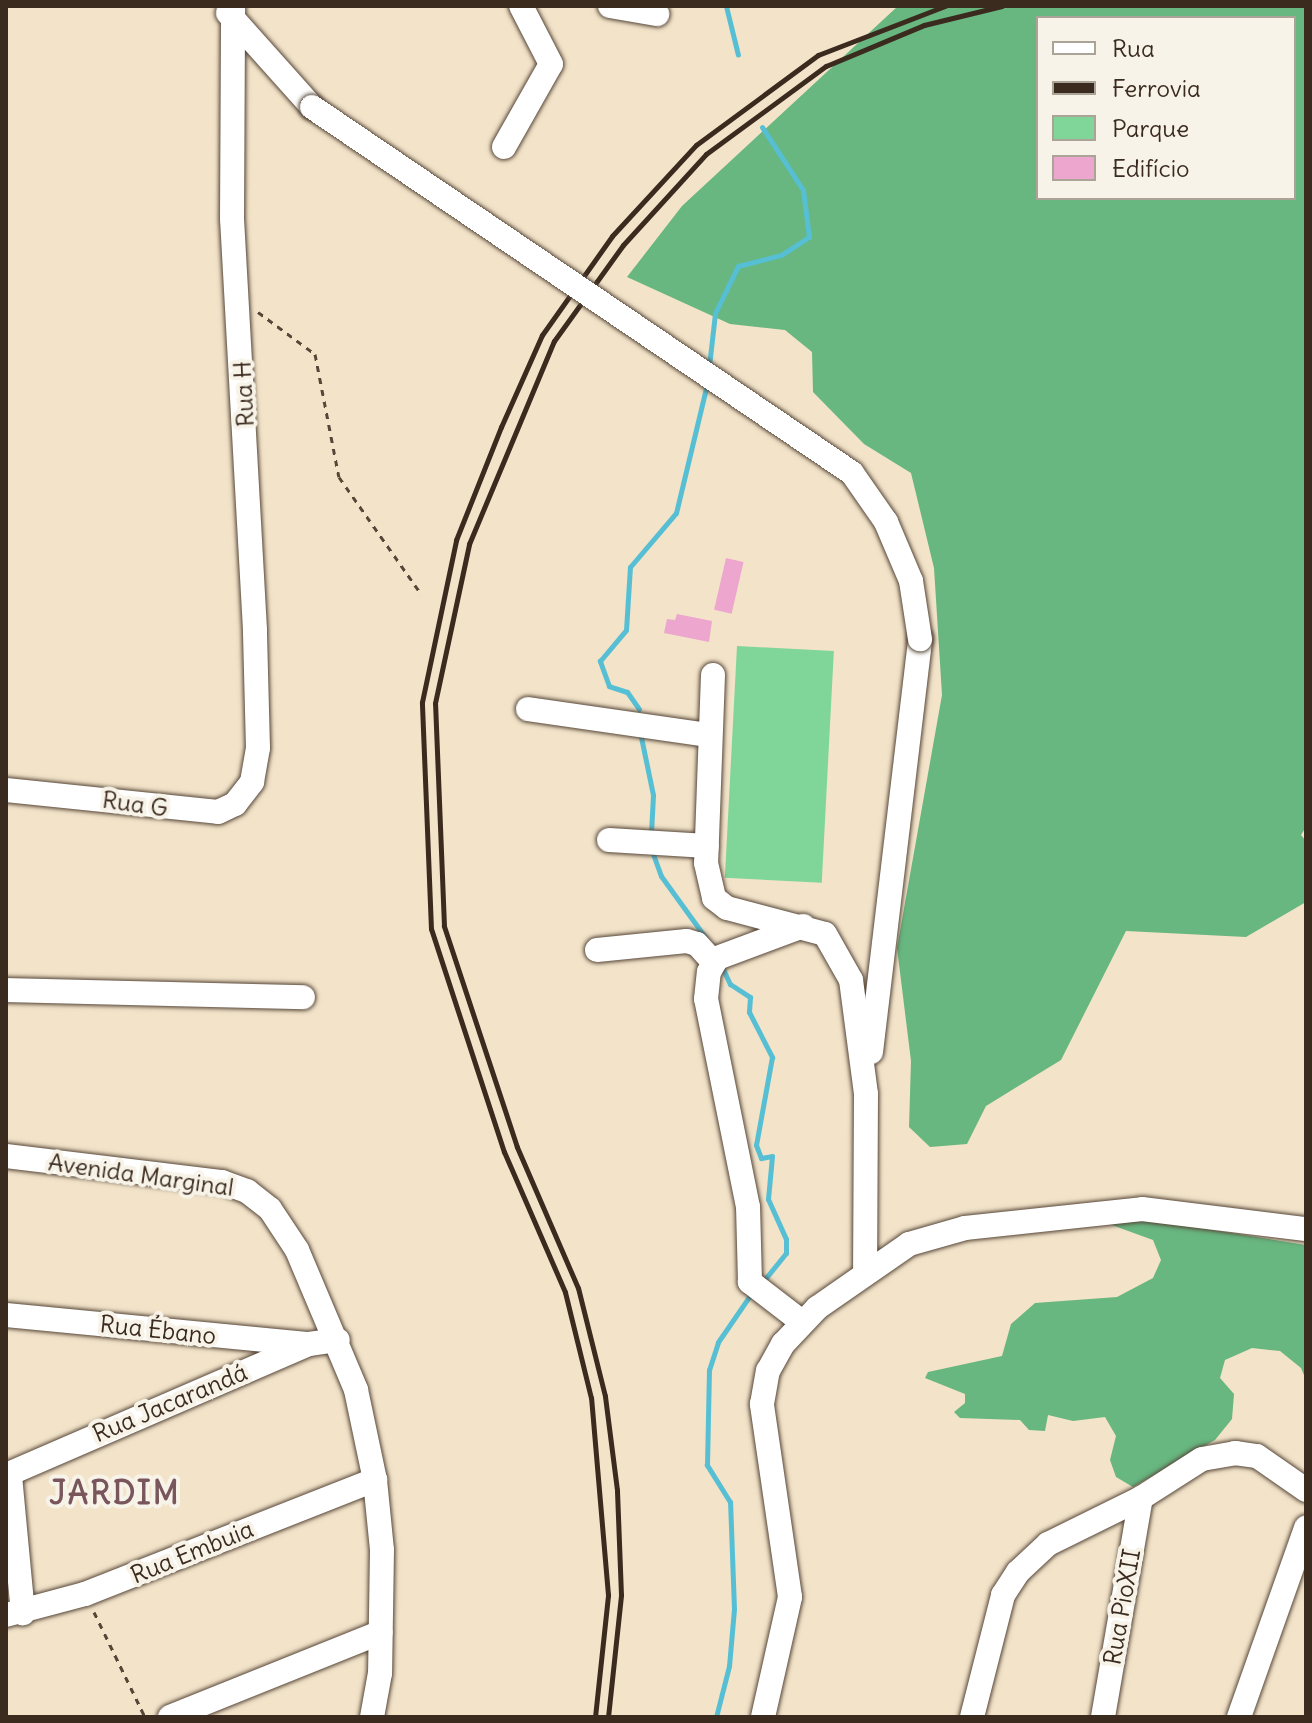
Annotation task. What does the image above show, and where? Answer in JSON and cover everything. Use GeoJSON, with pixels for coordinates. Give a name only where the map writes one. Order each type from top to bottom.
{"type":"FeatureCollection","features":[{"type":"Feature","properties":{"kind":"street"},"geometry":{"type":"LineString","coordinates":[[504,147],[551,64],[521,6]]}},
{"type":"Feature","properties":{"kind":"street"},"geometry":{"type":"LineString","coordinates":[[610,6],[657,14]]}},
{"type":"Feature","properties":{"kind":"street"},"geometry":{"type":"LineString","coordinates":[[228,9],[312,107],[852,473],[886,522],[911,581],[920,639],[866,1094],[865,1271]]}},
{"type":"Feature","properties":{"kind":"street","name":"Rua H"},"geometry":{"type":"LineString","coordinates":[[228,9],[232,219],[255,630],[258,748],[252,782]]}},
{"type":"Feature","properties":{"kind":"street"},"geometry":{"type":"LineString","coordinates":[[713,675],[707,846],[714,898],[727,908],[805,926],[825,934],[851,980],[866,1094]]}},
{"type":"Feature","properties":{"kind":"street"},"geometry":{"type":"LineString","coordinates":[[528,709],[709,735]]}},
{"type":"Feature","properties":{"kind":"street","name":"Rua G"},"geometry":{"type":"LineString","coordinates":[[6,790],[218,812],[235,804],[252,782]]}},
{"type":"Feature","properties":{"kind":"street"},"geometry":{"type":"LineString","coordinates":[[609,840],[707,846]]}},
{"type":"Feature","properties":{"kind":"street"},"geometry":{"type":"LineString","coordinates":[[802,1322],[757,1290],[748,1207],[708,1025],[709,972],[714,963],[729,950],[805,926]]}},
{"type":"Feature","properties":{"kind":"street"},"geometry":{"type":"LineString","coordinates":[[597,950],[687,941],[697,944],[714,963]]}},
{"type":"Feature","properties":{"kind":"street"},"geometry":{"type":"LineString","coordinates":[[6,990],[303,997]]}},
{"type":"Feature","properties":{"kind":"street","name":"Avenida Marginal"},"geometry":{"type":"LineString","coordinates":[[6,1156],[222,1182],[247,1191],[270,1209],[297,1250],[338,1340],[356,1390],[375,1480],[382,1550],[381,1632],[372,1717]]}},
{"type":"Feature","properties":{"kind":"street"},"geometry":{"type":"LineString","coordinates":[[763,1717],[790,1597],[762,1404],[768,1371],[802,1322],[865,1271],[933,1236],[1107,1211],[1169,1210],[1306,1229]]}},
{"type":"Feature","properties":{"kind":"street","name":"Rua Ébano"},"geometry":{"type":"LineString","coordinates":[[6,1315],[309,1344]]}},
{"type":"Feature","properties":{"kind":"street","name":"Rua Jacarandá"},"geometry":{"type":"LineString","coordinates":[[8,1475],[309,1344],[338,1340]]}},
{"type":"Feature","properties":{"kind":"street"},"geometry":{"type":"LineString","coordinates":[[972,1717],[1003,1595],[1018,1572],[1048,1544],[1141,1498],[1202,1459],[1235,1453],[1281,1468],[1306,1490]]}},
{"type":"Feature","properties":{"kind":"street"},"geometry":{"type":"LineString","coordinates":[[8,1475],[14,1614]]}},
{"type":"Feature","properties":{"kind":"street","name":"Rua Embuia"},"geometry":{"type":"LineString","coordinates":[[14,1614],[85,1594],[375,1480]]}},
{"type":"Feature","properties":{"kind":"street","name":"Rua PioXII"},"geometry":{"type":"LineString","coordinates":[[1103,1717],[1141,1498]]}},
{"type":"Feature","properties":{"kind":"street"},"geometry":{"type":"LineString","coordinates":[[1239,1717],[1306,1528]]}},
{"type":"Feature","properties":{"kind":"street"},"geometry":{"type":"LineString","coordinates":[[170,1717],[381,1632]]}},
{"type":"Feature","properties":{"kind":"path"},"geometry":{"type":"LineString","coordinates":[[238,300],[292,332],[315,354],[339,477],[422,595]]}},
{"type":"Feature","properties":{"kind":"path"},"geometry":{"type":"LineString","coordinates":[[85,1594],[145,1717]]}},
{"type":"Feature","properties":{"kind":"green space"},"geometry":{"type":"Polygon","coordinates":[[[898,6],[1306,6],[1306,827],[1301,835],[1306,841],[1306,902],[1246,937],[1126,931],[1061,1060],[986,1106],[967,1144],[930,1147],[909,1127],[911,1061],[897,948],[942,695],[934,568],[911,473],[864,444],[813,392],[812,352],[785,330],[730,324],[627,277],[682,206],[898,6]]]}},
{"type":"Feature","properties":{"kind":"green space"},"geometry":{"type":"Polygon","coordinates":[[[737,646],[834,651],[822,883],[725,878],[737,646]]]}},
{"type":"Feature","properties":{"kind":"green space"},"geometry":{"type":"Polygon","coordinates":[[[1151,1220],[1306,1245],[1306,1380],[1301,1368],[1280,1351],[1252,1348],[1225,1360],[1220,1378],[1234,1394],[1232,1419],[1215,1440],[1133,1487],[1116,1477],[1110,1460],[1116,1436],[1105,1417],[1073,1421],[1048,1415],[1045,1431],[1029,1430],[1020,1420],[960,1418],[954,1412],[965,1403],[965,1394],[925,1378],[928,1372],[1002,1356],[1011,1324],[1035,1303],[1117,1297],[1153,1278],[1161,1260],[1153,1240],[1109,1224],[1151,1220]]]}},
{"type":"Feature","properties":{"kind":"building"},"geometry":{"type":"Polygon","coordinates":[[[726,558],[744,562],[732,614],[714,610],[726,558]]]}},
{"type":"Feature","properties":{"kind":"building"},"geometry":{"type":"Polygon","coordinates":[[[677,614],[712,621],[709,642],[664,633],[667,619],[675,620],[677,614]]]}},
{"type":"Feature","properties":{"kind":"waterway"},"geometry":{"type":"LineString","coordinates":[[726,6],[738,55]]}},
{"type":"Feature","properties":{"kind":"waterway"},"geometry":{"type":"LineString","coordinates":[[709,366],[715,313],[738,266],[781,255],[809,237],[803,190],[762,127]]}},
{"type":"Feature","properties":{"kind":"waterway"},"geometry":{"type":"LineString","coordinates":[[639,709],[627,692],[609,686],[600,661],[626,630],[630,567],[676,513],[707,384]]}},
{"type":"Feature","properties":{"kind":"waterway"},"geometry":{"type":"LineString","coordinates":[[641,737],[653,795],[651,834]]}},
{"type":"Feature","properties":{"kind":"waterway"},"geometry":{"type":"LineString","coordinates":[[653,854],[661,876],[705,937]]}},
{"type":"Feature","properties":{"kind":"waterway"},"geometry":{"type":"LineString","coordinates":[[722,967],[730,984],[750,997],[749,1012],[772,1057],[756,1145],[761,1158],[772,1156],[768,1199],[786,1239],[786,1253],[763,1281]]}},
{"type":"Feature","properties":{"kind":"waterway"},"geometry":{"type":"LineString","coordinates":[[716,1717],[729,1666],[734,1609],[730,1502],[707,1465],[709,1370],[718,1342],[753,1291]]}},
{"type":"Feature","properties":{"kind":"railway"},"geometry":{"type":"LineString","coordinates":[[595,1717],[608,1595],[591,1398],[565,1292],[504,1152],[431,929],[422,702],[456,540],[501,427],[542,335],[612,236],[696,145],[818,55],[945,6]]}},
{"type":"Feature","properties":{"kind":"railway"},"geometry":{"type":"LineString","coordinates":[[608,1717],[621,1595],[617,1490],[605,1396],[578,1288],[517,1147],[444,926],[435,703],[469,544],[554,341],[623,245],[706,154],[826,66],[924,25],[1002,6]]}},
{"type":"Feature","properties":{"kind":"district","name":"JARDIM"},"geometry":{"type":"Point","coordinates":[115,1493]}}]}
